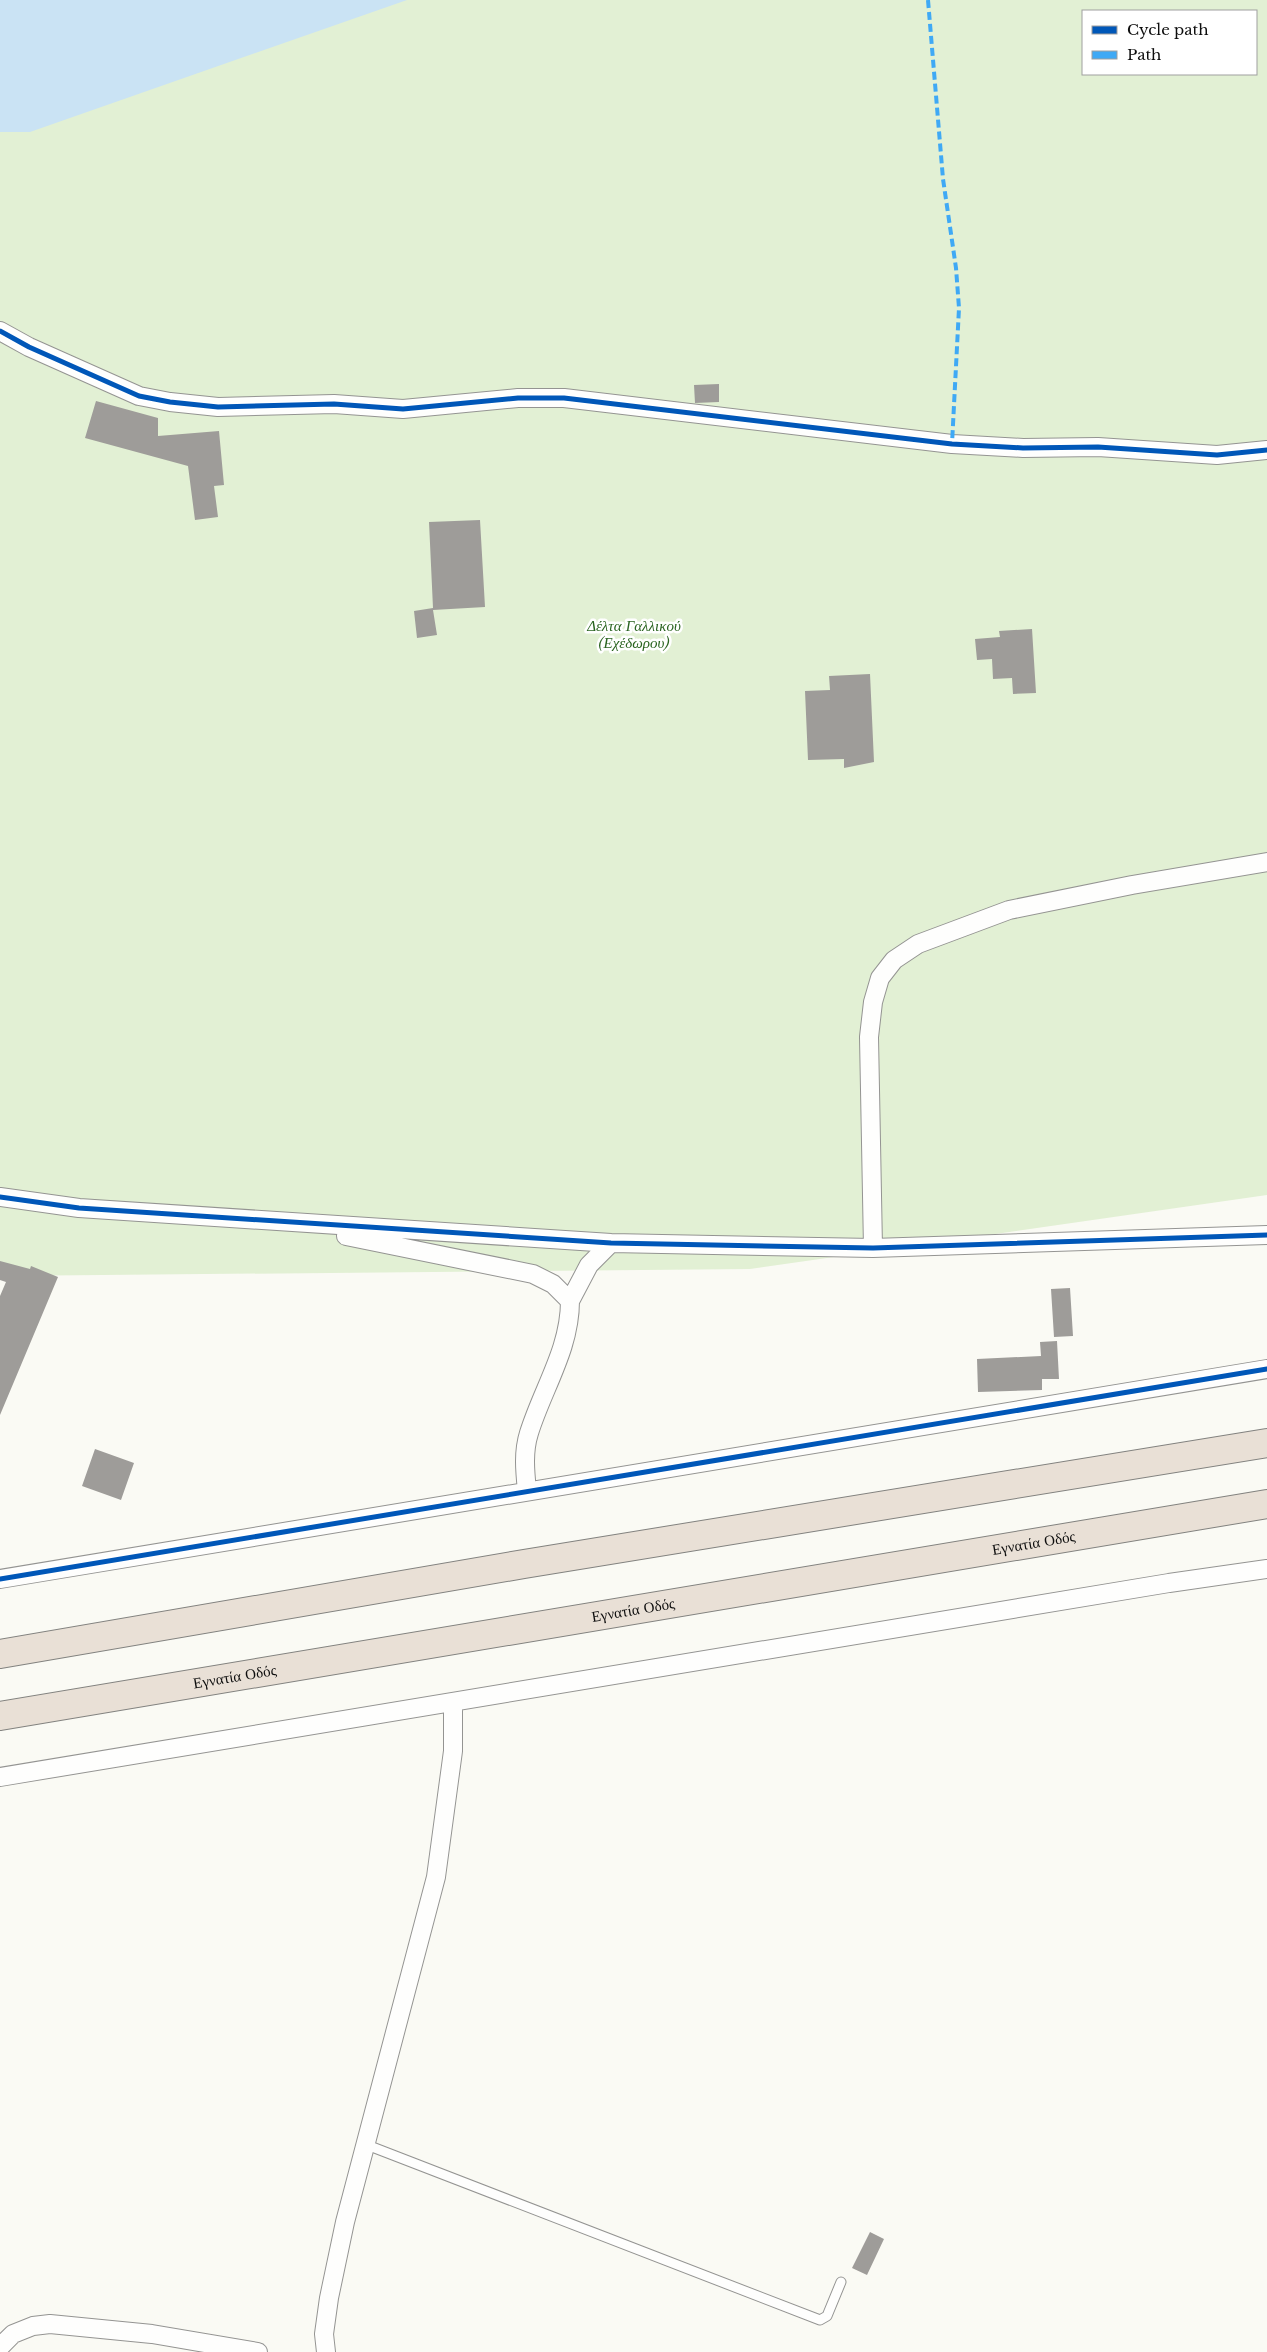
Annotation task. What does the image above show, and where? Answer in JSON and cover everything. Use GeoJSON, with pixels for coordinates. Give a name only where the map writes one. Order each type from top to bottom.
{"type":"FeatureCollection","features":[{"type":"Feature","properties":{"kind":"highway"},"geometry":{"type":"LineString","coordinates":[[0,1654],[524,1564],[1267,1443]]}},
{"type":"Feature","properties":{"kind":"highway","name":"Εγνατία Οδός"},"geometry":{"type":"LineString","coordinates":[[0,1716],[1267,1504]]}},
{"type":"Feature","properties":{"kind":"street"},"geometry":{"type":"LineString","coordinates":[[0,331],[29,347],[139,396],[170,402],[218,407],[334,404],[404,409],[518,398],[564,398],[952,444],[1023,448],[1098,447],[1217,455],[1267,450]]}},
{"type":"Feature","properties":{"kind":"street"},"geometry":{"type":"LineString","coordinates":[[874,1248],[869,1037],[873,1002],[880,978],[894,960],[918,944],[1010,910],[1132,885],[1267,862]]}},
{"type":"Feature","properties":{"kind":"street"},"geometry":{"type":"LineString","coordinates":[[0,1196],[79,1208],[611,1243],[874,1248],[1267,1235]]}},
{"type":"Feature","properties":{"kind":"street"},"geometry":{"type":"LineString","coordinates":[[277,1222],[533,1274],[553,1284],[570,1301]]}},
{"type":"Feature","properties":{"kind":"street"},"geometry":{"type":"LineString","coordinates":[[527,1490],[525,1462],[529,1434],[562,1350],[570,1322],[570,1301],[589,1265],[611,1243]]}},
{"type":"Feature","properties":{"kind":"street"},"geometry":{"type":"LineString","coordinates":[[0,1579],[527,1490],[1267,1369]]}},
{"type":"Feature","properties":{"kind":"street"},"geometry":{"type":"LineString","coordinates":[[0,1777],[1169,1583],[1267,1569]]}},
{"type":"Feature","properties":{"kind":"street"},"geometry":{"type":"LineString","coordinates":[[326,2352],[324,2334],[329,2298],[345,2222],[436,1877],[453,1751],[453,1702]]}},
{"type":"Feature","properties":{"kind":"street"},"geometry":{"type":"LineString","coordinates":[[0,2346],[13,2334],[33,2326],[50,2324],[152,2334],[258,2352]]}},
{"type":"Feature","properties":{"kind":"lane"},"geometry":{"type":"LineString","coordinates":[[366,2145],[820,2320],[827,2316],[841,2282]]}},
{"type":"Feature","properties":{"kind":"green space","name":"Δέλτα Γαλλικού (Εχέδωρου)"},"geometry":{"type":"Polygon","coordinates":[[[0,0],[1267,0],[1267,1195],[750,1269],[0,1276],[0,0]]]}},
{"type":"Feature","properties":{"kind":"water"},"geometry":{"type":"Polygon","coordinates":[[[0,0],[407,0],[30,132],[0,132],[0,0]]]}},
{"type":"Feature","properties":{"kind":"building"},"geometry":{"type":"Polygon","coordinates":[[[719,384],[719,402],[695,403],[694,385],[719,384]]]}},
{"type":"Feature","properties":{"kind":"building"},"geometry":{"type":"Polygon","coordinates":[[[96,401],[158,418],[158,436],[219,431],[224,485],[214,486],[218,517],[195,520],[188,466],[85,438],[96,401]]]}},
{"type":"Feature","properties":{"kind":"building"},"geometry":{"type":"Polygon","coordinates":[[[480,520],[485,607],[433,610],[437,635],[417,638],[414,611],[433,608],[429,522],[480,520]]]}},
{"type":"Feature","properties":{"kind":"building"},"geometry":{"type":"Polygon","coordinates":[[[1032,629],[1036,693],[1013,694],[1012,678],[993,679],[992,659],[977,660],[975,639],[1000,637],[999,631],[1032,629]]]}},
{"type":"Feature","properties":{"kind":"building"},"geometry":{"type":"Polygon","coordinates":[[[870,674],[874,762],[844,768],[844,759],[808,760],[805,691],[830,690],[829,676],[870,674]]]}},
{"type":"Feature","properties":{"kind":"building"},"geometry":{"type":"Polygon","coordinates":[[[0,1261],[30,1269],[31,1266],[58,1277],[0,1415],[0,1296],[6,1282],[0,1280],[0,1261]]]}},
{"type":"Feature","properties":{"kind":"building"},"geometry":{"type":"Polygon","coordinates":[[[1070,1288],[1073,1336],[1054,1337],[1051,1289],[1070,1288]]]}},
{"type":"Feature","properties":{"kind":"building"},"geometry":{"type":"Polygon","coordinates":[[[1057,1341],[1059,1379],[1042,1379],[1042,1390],[978,1392],[977,1359],[1041,1356],[1040,1342],[1057,1341]]]}},
{"type":"Feature","properties":{"kind":"building"},"geometry":{"type":"Polygon","coordinates":[[[95,1449],[134,1463],[121,1500],[82,1486],[95,1449]]]}},
{"type":"Feature","properties":{"kind":"building"},"geometry":{"type":"Polygon","coordinates":[[[870,2232],[884,2239],[867,2275],[852,2268],[870,2232]]]}},
{"type":"Feature","properties":{"kind":"marked path"},"geometry":{"type":"LineString","coordinates":[[928,0],[943,179],[956,268],[959,308],[952,444]]}},
{"type":"Feature","properties":{"kind":"cycle path"},"geometry":{"type":"LineString","coordinates":[[0,331],[29,347],[139,396],[170,402],[218,407],[334,404],[403,409],[518,398],[564,398],[952,444],[1023,448],[1098,447],[1217,455],[1267,450]]}},
{"type":"Feature","properties":{"kind":"cycle path"},"geometry":{"type":"LineString","coordinates":[[0,1197],[79,1208],[611,1243],[873,1248],[1267,1235]]}},
{"type":"Feature","properties":{"kind":"cycle path"},"geometry":{"type":"LineString","coordinates":[[0,1579],[1267,1369]]}}]}
